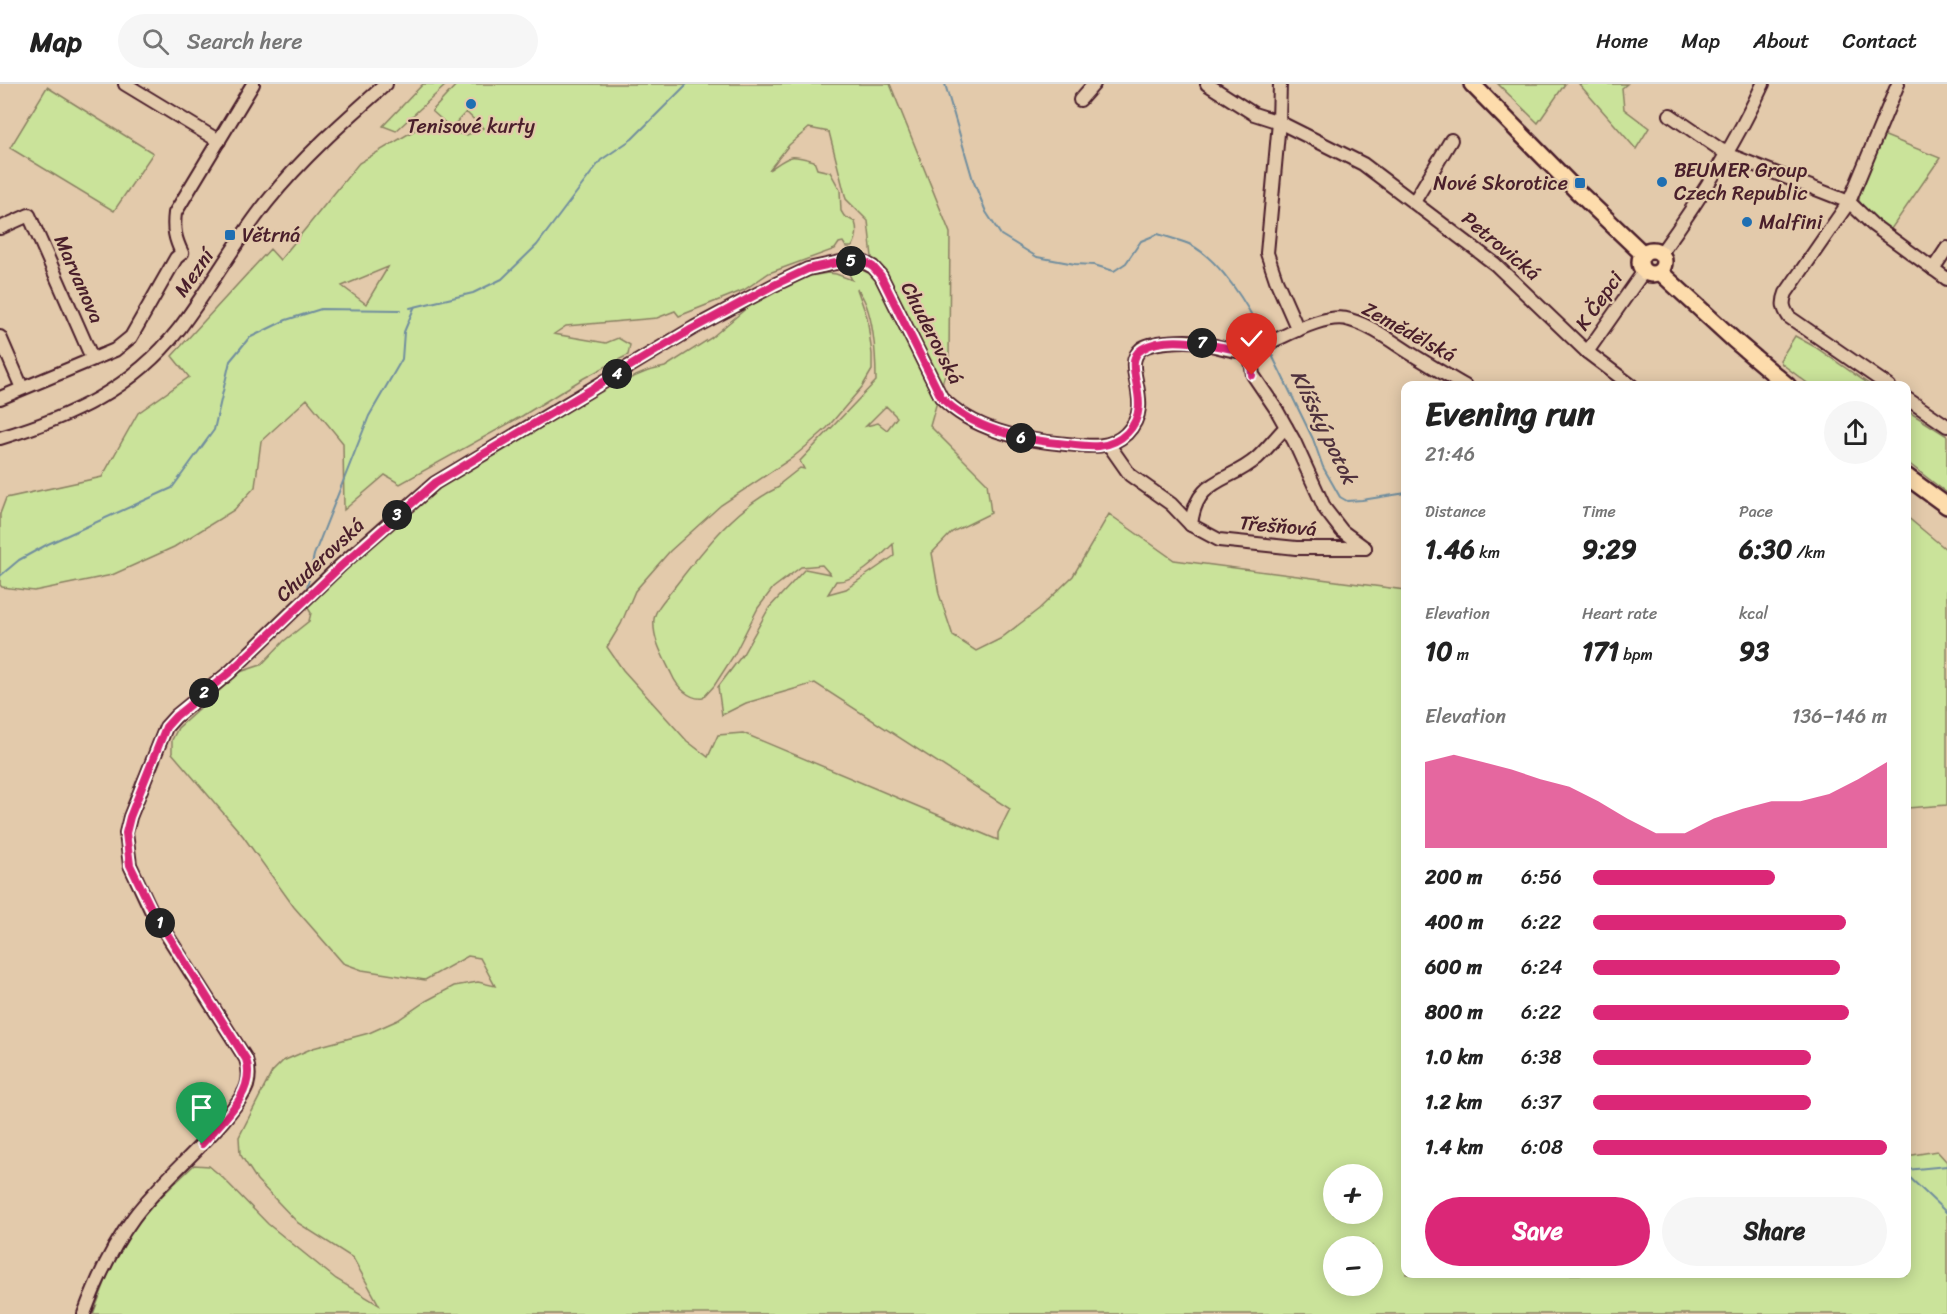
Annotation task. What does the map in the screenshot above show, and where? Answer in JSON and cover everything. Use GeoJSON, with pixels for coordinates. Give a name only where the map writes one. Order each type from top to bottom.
{"type":"FeatureCollection","features":[{"type":"Feature","properties":{"kind":"main road"},"geometry":{"type":"LineString","coordinates":[[1472,84],[1576,191],[1643,254]]}},
{"type":"Feature","properties":{"kind":"main road"},"geometry":{"type":"LineString","coordinates":[[1652,250],[1661,253],[1664,263],[1660,272],[1655,274],[1644,271],[1640,262],[1643,254],[1652,250]]}},
{"type":"Feature","properties":{"kind":"main road"},"geometry":{"type":"LineString","coordinates":[[1660,272],[1782,381]]}},
{"type":"Feature","properties":{"kind":"main road"},"geometry":{"type":"LineString","coordinates":[[1911,481],[1947,506]]}},
{"type":"Feature","properties":{"kind":"street"},"geometry":{"type":"LineString","coordinates":[[125,84],[219,141]]}},
{"type":"Feature","properties":{"kind":"street"},"geometry":{"type":"LineString","coordinates":[[0,398],[115,350],[131,338],[176,258],[182,253],[174,234],[175,213],[254,84]]}},
{"type":"Feature","properties":{"kind":"street","name":"Mezní"},"geometry":{"type":"LineString","coordinates":[[0,438],[66,416],[98,400],[131,377],[156,355],[179,329],[266,203],[310,153],[386,84]]}},
{"type":"Feature","properties":{"kind":"street"},"geometry":{"type":"LineString","coordinates":[[1080,100],[1094,84]]}},
{"type":"Feature","properties":{"kind":"street","name":"Petrovická"},"geometry":{"type":"LineString","coordinates":[[1207,84],[1254,114],[1279,122],[1363,164],[1495,264],[1587,352],[1625,381]]}},
{"type":"Feature","properties":{"kind":"street"},"geometry":{"type":"LineString","coordinates":[[1109,445],[1126,433],[1138,417],[1140,399],[1133,369],[1134,359],[1141,349],[1159,343],[1196,341],[1227,349],[1262,347],[1298,330],[1267,253],[1279,122],[1280,84]]}},
{"type":"Feature","properties":{"kind":"street"},"geometry":{"type":"LineString","coordinates":[[1661,253],[1696,204],[1727,154],[1763,84]]}},
{"type":"Feature","properties":{"kind":"street"},"geometry":{"type":"LineString","coordinates":[[1882,381],[1789,317],[1783,302],[1786,293],[1849,202],[1898,84]]}},
{"type":"Feature","properties":{"kind":"street"},"geometry":{"type":"LineString","coordinates":[[1670,115],[1727,154],[1849,202],[1873,225],[1947,279]]}},
{"type":"Feature","properties":{"kind":"street"},"geometry":{"type":"LineString","coordinates":[[1414,202],[1451,140]]}},
{"type":"Feature","properties":{"kind":"street","name":"Marvanova"},"geometry":{"type":"LineString","coordinates":[[0,228],[29,215],[92,358]]}},
{"type":"Feature","properties":{"kind":"street"},"geometry":{"type":"LineString","coordinates":[[1933,269],[1947,248]]}},
{"type":"Feature","properties":{"kind":"street","name":"Chuderovská"},"geometry":{"type":"LineString","coordinates":[[84,1314],[109,1254],[122,1234],[156,1191],[219,1125],[241,1097],[248,1077],[249,1068],[246,1059],[152,910],[130,865],[126,833],[130,817],[166,727],[176,716],[230,672],[311,594],[435,483],[734,306],[808,269],[845,261],[865,262],[881,276],[941,397],[958,412],[998,431],[1020,438],[1093,447],[1109,445]]}},
{"type":"Feature","properties":{"kind":"street","name":"K Čepci"},"geometry":{"type":"LineString","coordinates":[[1587,352],[1644,271]]}},
{"type":"Feature","properties":{"kind":"street","name":"Zemědělská"},"geometry":{"type":"LineString","coordinates":[[1298,330],[1322,321],[1349,319],[1373,330],[1457,381]]}},
{"type":"Feature","properties":{"kind":"street"},"geometry":{"type":"LineString","coordinates":[[0,337],[22,388]]}},
{"type":"Feature","properties":{"kind":"street"},"geometry":{"type":"LineString","coordinates":[[1191,525],[1193,510],[1208,486],[1256,460],[1286,427],[1252,375],[1262,347]]}},
{"type":"Feature","properties":{"kind":"street"},"geometry":{"type":"LineString","coordinates":[[1911,401],[1947,426]]}},
{"type":"Feature","properties":{"kind":"street","name":"Třešňová"},"geometry":{"type":"LineString","coordinates":[[1109,445],[1130,475],[1171,504],[1191,525],[1219,540],[1296,548],[1365,548],[1342,531],[1325,509],[1286,427]]}},
{"type":"Feature","properties":{"kind":"green space"},"geometry":{"type":"Polygon","coordinates":[[[423,84],[447,84],[396,131],[383,126],[423,84]]]}},
{"type":"Feature","properties":{"kind":"green space"},"geometry":{"type":"Polygon","coordinates":[[[457,84],[890,84],[950,233],[949,360],[930,426],[987,483],[991,513],[952,532],[932,553],[939,594],[953,636],[976,651],[1000,639],[1039,609],[1073,576],[1109,514],[1174,560],[1401,589],[1401,1278],[1911,1278],[1911,1155],[1937,1151],[1947,1162],[1947,1314],[93,1314],[109,1272],[140,1217],[194,1165],[209,1166],[268,1224],[336,1279],[379,1305],[353,1258],[298,1223],[257,1180],[240,1154],[239,1137],[272,1072],[283,1061],[313,1048],[369,1033],[398,1020],[454,986],[478,982],[495,986],[480,958],[468,956],[425,980],[362,970],[343,963],[294,907],[243,836],[172,753],[172,740],[178,728],[240,672],[261,665],[284,641],[309,621],[311,613],[306,605],[374,545],[419,499],[495,455],[534,429],[609,387],[648,371],[665,367],[711,338],[749,306],[793,282],[828,273],[852,280],[849,274],[872,257],[868,221],[846,199],[829,132],[809,128],[789,145],[769,170],[790,157],[799,157],[814,161],[817,169],[830,172],[840,190],[841,211],[844,216],[855,222],[856,235],[852,247],[846,247],[843,242],[839,243],[835,249],[769,273],[744,290],[679,316],[675,311],[657,318],[566,326],[554,334],[606,343],[618,338],[630,345],[628,355],[400,484],[385,475],[344,510],[343,443],[307,399],[261,441],[255,487],[234,510],[174,547],[112,575],[34,591],[2,587],[0,585],[0,514],[6,498],[102,477],[138,413],[189,377],[172,356],[270,249],[280,260],[359,163],[420,127],[467,135],[483,128],[466,112],[451,128],[432,111],[457,84]],[[388,267],[342,286],[366,304],[388,267]],[[857,289],[867,317],[872,354],[872,370],[862,387],[827,428],[792,458],[721,505],[670,551],[635,591],[621,624],[607,647],[623,670],[687,741],[708,757],[718,735],[743,733],[998,840],[998,833],[1010,809],[815,683],[746,703],[722,715],[718,687],[743,654],[769,608],[805,569],[830,574],[822,565],[801,567],[773,588],[758,608],[734,655],[714,686],[703,698],[689,695],[677,684],[657,641],[654,619],[657,610],[698,557],[735,517],[763,495],[779,487],[800,468],[804,469],[800,461],[876,381],[870,320],[863,297],[857,289]],[[886,406],[866,426],[878,423],[887,430],[897,417],[886,406]],[[893,544],[875,562],[859,573],[851,578],[836,581],[828,594],[846,589],[894,556],[893,544]]]}},
{"type":"Feature","properties":{"kind":"green space"},"geometry":{"type":"Polygon","coordinates":[[[1498,84],[1565,84],[1538,123],[1498,84]]]}},
{"type":"Feature","properties":{"kind":"green space"},"geometry":{"type":"Polygon","coordinates":[[[1579,84],[1627,84],[1622,88],[1624,109],[1649,128],[1636,149],[1579,84]]]}},
{"type":"Feature","properties":{"kind":"green space"},"geometry":{"type":"Polygon","coordinates":[[[47,87],[153,153],[114,211],[10,148],[47,87]]]}},
{"type":"Feature","properties":{"kind":"green space"},"geometry":{"type":"Polygon","coordinates":[[[1883,135],[1940,158],[1889,232],[1859,201],[1860,191],[1883,135]]]}},
{"type":"Feature","properties":{"kind":"green space"},"geometry":{"type":"Polygon","coordinates":[[[1795,336],[1864,381],[1805,381],[1780,360],[1795,336]]]}},
{"type":"Feature","properties":{"kind":"green space"},"geometry":{"type":"Polygon","coordinates":[[[1911,413],[1947,436],[1947,493],[1911,465],[1911,413]]]}},
{"type":"Feature","properties":{"kind":"green space"},"geometry":{"type":"Polygon","coordinates":[[[1911,520],[1947,550],[1947,805],[1911,808],[1911,520]]]}},
{"type":"Feature","properties":{"kind":"waterway"},"geometry":{"type":"LineString","coordinates":[[410,308],[473,293],[502,279],[537,245],[601,160],[632,139],[687,84]]}},
{"type":"Feature","properties":{"kind":"waterway","name":"Klíšský potok"},"geometry":{"type":"LineString","coordinates":[[945,84],[973,180],[986,212],[1001,235],[1037,257],[1094,265],[1114,271],[1126,263],[1141,241],[1158,234],[1189,244],[1201,251],[1223,273],[1242,299],[1264,339]]}},
{"type":"Feature","properties":{"kind":"waterway"},"geometry":{"type":"LineString","coordinates":[[306,592],[314,555],[369,416],[402,359],[404,332],[414,308]]}},
{"type":"Feature","properties":{"kind":"waterway"},"geometry":{"type":"LineString","coordinates":[[0,576],[19,560],[48,544],[172,488],[214,430],[230,361],[249,338],[286,320],[321,309],[400,310]]}},
{"type":"Feature","properties":{"kind":"waterway","name":"Klíšský potok"},"geometry":{"type":"LineString","coordinates":[[1268,347],[1313,439],[1323,467],[1340,497],[1347,501],[1401,494]]}},
{"type":"Feature","properties":{"kind":"waterway","name":"Klíšský potok"},"geometry":{"type":"LineString","coordinates":[[1911,1170],[1947,1166]]}},
{"type":"Feature","properties":{"kind":"waterway"},"geometry":{"type":"LineString","coordinates":[[1911,1179],[1947,1213]]}},
{"type":"Feature","properties":{"kind":"place","name":"Tenisové kurty"},"geometry":{"type":"Point","coordinates":[471,104]}},
{"type":"Feature","properties":{"kind":"place","name":"BEUMER Group Czech Republic"},"geometry":{"type":"Point","coordinates":[1662,182]}},
{"type":"Feature","properties":{"kind":"place","name":"Nové Skorotice"},"geometry":{"type":"Point","coordinates":[1580,183]}},
{"type":"Feature","properties":{"kind":"place","name":"Malfini"},"geometry":{"type":"Point","coordinates":[1747,222]}},
{"type":"Feature","properties":{"kind":"place","name":"Větrná"},"geometry":{"type":"Point","coordinates":[230,235]}},
{"type":"Feature","properties":{"kind":"route"},"geometry":{"type":"LineString","coordinates":[[202,1144],[241,1097],[246,1087],[249,1068],[246,1059],[152,910],[130,865],[126,833],[137,794],[166,727],[176,716],[230,672],[341,566],[435,483],[695,327],[808,269],[845,261],[865,262],[881,276],[921,359],[941,397],[948,405],[976,422],[1020,438],[1093,447],[1109,445],[1117,441],[1133,426],[1140,408],[1133,369],[1134,359],[1141,349],[1159,343],[1196,341],[1250,352],[1252,375]]}}]}
